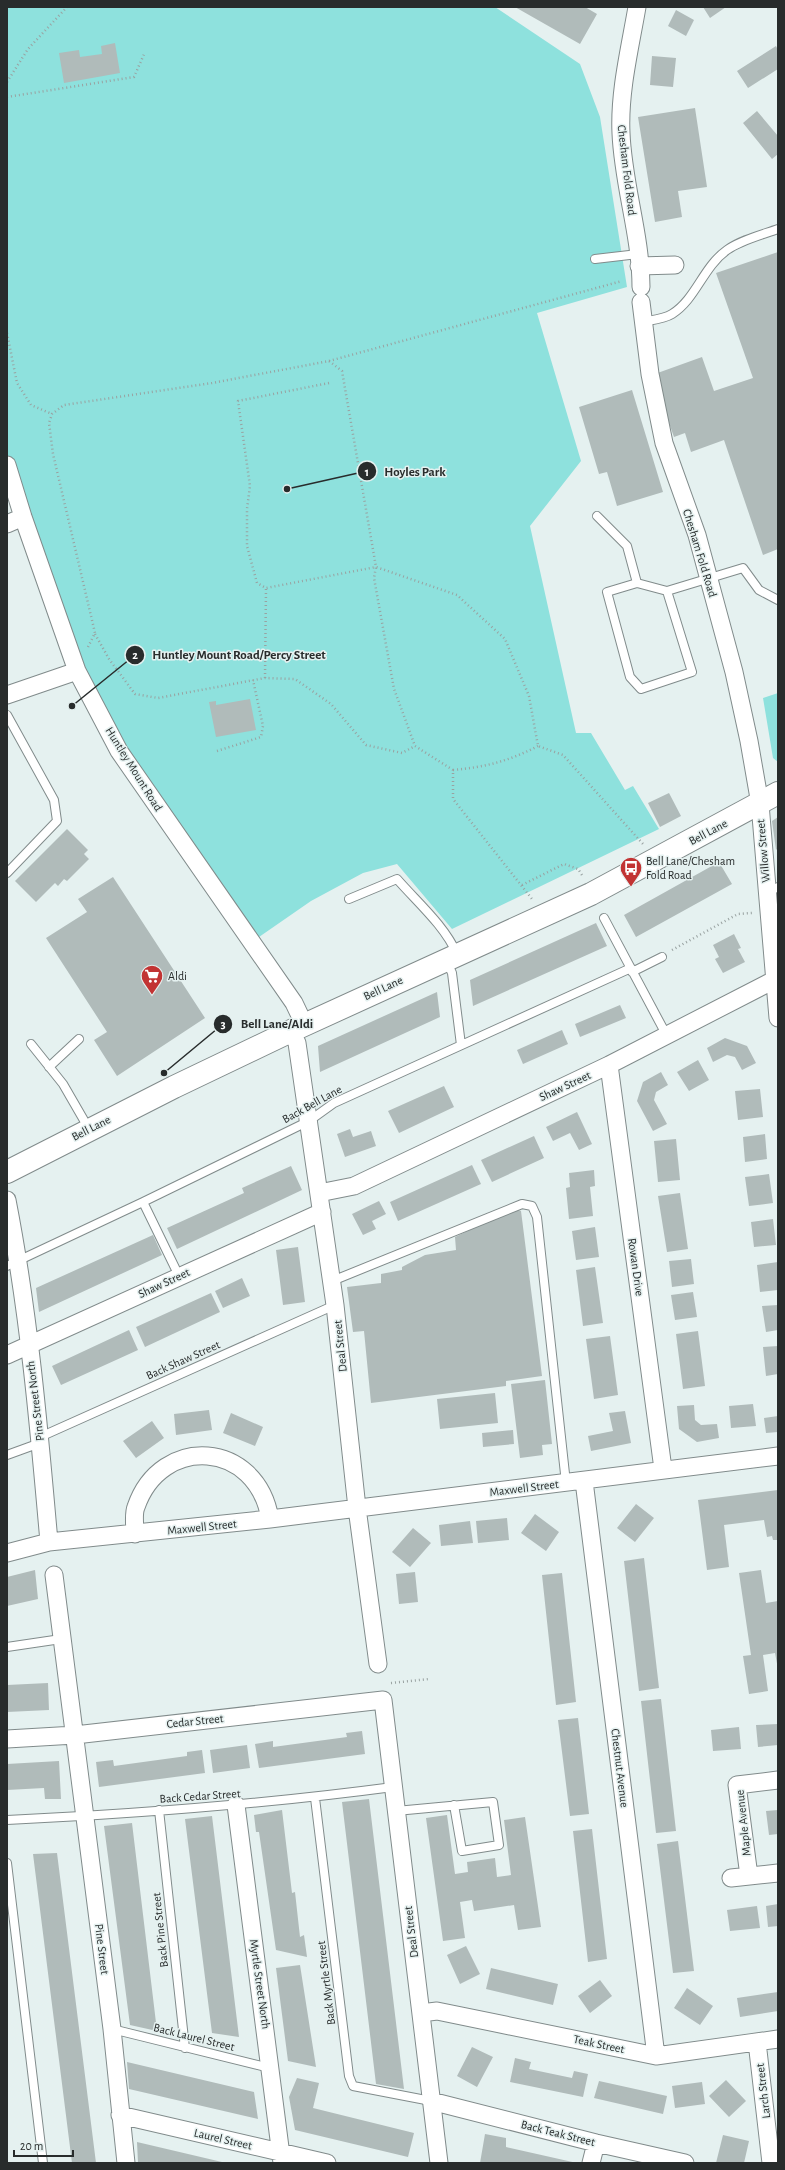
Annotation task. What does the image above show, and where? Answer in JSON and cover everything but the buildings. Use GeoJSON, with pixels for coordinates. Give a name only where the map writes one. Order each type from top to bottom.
{"type":"FeatureCollection","features":[{"type":"Feature","properties":{"kind":"main road","name":"Bell Lane"},"geometry":{"type":"LineString","coordinates":[[7,1172],[89,1129],[298,1027],[591,894],[778,793]]}},
{"type":"Feature","properties":{"kind":"street","name":"Chesham Fold Road"},"geometry":{"type":"LineString","coordinates":[[637,7],[621,108],[620,134],[640,278],[642,322],[650,374],[664,443],[697,535],[734,672],[760,804]]}},
{"type":"Feature","properties":{"kind":"street"},"geometry":{"type":"LineString","coordinates":[[640,278],[675,265]]}},
{"type":"Feature","properties":{"kind":"street","name":"Huntley Mount Road"},"geometry":{"type":"LineString","coordinates":[[7,465],[23,518],[76,668],[119,751],[294,1003],[298,1027]]}},
{"type":"Feature","properties":{"kind":"street"},"geometry":{"type":"LineString","coordinates":[[7,524],[23,518]]}},
{"type":"Feature","properties":{"kind":"street"},"geometry":{"type":"LineString","coordinates":[[7,695],[76,668]]}},
{"type":"Feature","properties":{"kind":"street","name":"Willow Street"},"geometry":{"type":"LineString","coordinates":[[760,804],[772,890],[768,912],[776,979],[778,1018]]}},
{"type":"Feature","properties":{"kind":"street","name":"Shaw Street"},"geometry":{"type":"LineString","coordinates":[[319,1193],[354,1186],[609,1065],[776,979]]}},
{"type":"Feature","properties":{"kind":"street","name":"Deal Street"},"geometry":{"type":"LineString","coordinates":[[298,1027],[297,1043],[332,1281],[357,1508],[378,1664]]}},
{"type":"Feature","properties":{"kind":"street","name":"Rowan Drive"},"geometry":{"type":"LineString","coordinates":[[609,1065],[664,1469]]}},
{"type":"Feature","properties":{"kind":"street","name":"Pine Street North"},"geometry":{"type":"LineString","coordinates":[[7,1200],[12,1264],[29,1345],[40,1440],[49,1542]]}},
{"type":"Feature","properties":{"kind":"street","name":"Shaw Street"},"geometry":{"type":"LineString","coordinates":[[7,1355],[322,1212]]}},
{"type":"Feature","properties":{"kind":"street"},"geometry":{"type":"LineString","coordinates":[[135,1534],[135,1508],[152,1476],[169,1465],[184,1458],[208,1456],[232,1461],[248,1473],[260,1490],[267,1504],[270,1519]]}},
{"type":"Feature","properties":{"kind":"street","name":"Maxwell Street"},"geometry":{"type":"LineString","coordinates":[[7,1553],[49,1542],[270,1519],[778,1456]]}},
{"type":"Feature","properties":{"kind":"street","name":"Chestnut Avenue"},"geometry":{"type":"LineString","coordinates":[[584,1481],[656,2056]]}},
{"type":"Feature","properties":{"kind":"street"},"geometry":{"type":"LineString","coordinates":[[54,1575],[61,1639],[75,1735]]}},
{"type":"Feature","properties":{"kind":"street","name":"Deal Street"},"geometry":{"type":"LineString","coordinates":[[383,1700],[439,2163]]}},
{"type":"Feature","properties":{"kind":"street","name":"Cedar Street"},"geometry":{"type":"LineString","coordinates":[[7,1739],[75,1735],[383,1700]]}},
{"type":"Feature","properties":{"kind":"street","name":"Pine Street"},"geometry":{"type":"LineString","coordinates":[[75,1735],[112,2029],[126,2163]]}},
{"type":"Feature","properties":{"kind":"street","name":"Maple Avenue"},"geometry":{"type":"LineString","coordinates":[[750,1876],[737,1785],[778,1780]]}},
{"type":"Feature","properties":{"kind":"street","name":"Myrtle Street North"},"geometry":{"type":"LineString","coordinates":[[236,1805],[271,2068],[281,2158]]}},
{"type":"Feature","properties":{"kind":"street"},"geometry":{"type":"LineString","coordinates":[[731,1878],[778,1873]]}},
{"type":"Feature","properties":{"kind":"street","name":"Teak Street"},"geometry":{"type":"LineString","coordinates":[[421,2013],[437,2011],[656,2056],[778,2039]]}},
{"type":"Feature","properties":{"kind":"street","name":"Larch Street"},"geometry":{"type":"LineString","coordinates":[[757,2042],[771,2163]]}},
{"type":"Feature","properties":{"kind":"street","name":"Back Teak Street"},"geometry":{"type":"LineString","coordinates":[[431,2101],[596,2143],[685,2163]]}},
{"type":"Feature","properties":{"kind":"street","name":"Laurel Street"},"geometry":{"type":"LineString","coordinates":[[120,2115],[281,2158],[327,2163]]}},
{"type":"Feature","properties":{"kind":"street"},"geometry":{"type":"LineString","coordinates":[[591,2163],[596,2143]]}},
{"type":"Feature","properties":{"kind":"lane"},"geometry":{"type":"LineString","coordinates":[[642,322],[672,314],[687,301],[714,263],[726,251],[745,241],[778,229]]}},
{"type":"Feature","properties":{"kind":"lane"},"geometry":{"type":"LineString","coordinates":[[596,259],[640,278]]}},
{"type":"Feature","properties":{"kind":"lane"},"geometry":{"type":"LineString","coordinates":[[597,516],[627,546],[637,583]]}},
{"type":"Feature","properties":{"kind":"lane"},"geometry":{"type":"LineString","coordinates":[[667,591],[692,672],[641,689],[630,677],[607,592],[637,583],[667,591],[743,568],[759,590],[778,600]]}},
{"type":"Feature","properties":{"kind":"lane"},"geometry":{"type":"LineString","coordinates":[[7,714],[54,800],[57,821],[7,873]]}},
{"type":"Feature","properties":{"kind":"lane"},"geometry":{"type":"LineString","coordinates":[[349,899],[397,879],[452,942],[452,973],[461,1045]]}},
{"type":"Feature","properties":{"kind":"lane"},"geometry":{"type":"LineString","coordinates":[[604,918],[667,1036]]}},
{"type":"Feature","properties":{"kind":"lane","name":"Back Bell Lane"},"geometry":{"type":"LineString","coordinates":[[12,1264],[309,1121],[334,1103],[461,1045],[662,957]]}},
{"type":"Feature","properties":{"kind":"lane"},"geometry":{"type":"LineString","coordinates":[[50,1067],[79,1039]]}},
{"type":"Feature","properties":{"kind":"lane"},"geometry":{"type":"LineString","coordinates":[[30,1044],[63,1084],[89,1129]]}},
{"type":"Feature","properties":{"kind":"lane"},"geometry":{"type":"LineString","coordinates":[[143,1202],[179,1276]]}},
{"type":"Feature","properties":{"kind":"lane"},"geometry":{"type":"LineString","coordinates":[[332,1281],[522,1204],[532,1206],[537,1217],[566,1483]]}},
{"type":"Feature","properties":{"kind":"lane","name":"Back Shaw Street"},"geometry":{"type":"LineString","coordinates":[[7,1455],[335,1305]]}},
{"type":"Feature","properties":{"kind":"lane"},"geometry":{"type":"LineString","coordinates":[[7,1647],[61,1639]]}},
{"type":"Feature","properties":{"kind":"lane","name":"Back Cedar Street"},"geometry":{"type":"LineString","coordinates":[[7,1820],[236,1805],[315,1798],[393,1787]]}},
{"type":"Feature","properties":{"kind":"lane","name":"Back Myrtle Street"},"geometry":{"type":"LineString","coordinates":[[315,1798],[349,2076],[353,2086],[431,2101]]}},
{"type":"Feature","properties":{"kind":"lane"},"geometry":{"type":"LineString","coordinates":[[396,1811],[454,1805],[493,1802],[500,1846],[462,1851],[454,1805]]}},
{"type":"Feature","properties":{"kind":"lane","name":"Back Pine Street"},"geometry":{"type":"LineString","coordinates":[[159,1810],[185,2048]]}},
{"type":"Feature","properties":{"kind":"lane"},"geometry":{"type":"LineString","coordinates":[[7,1863],[43,2163]]}},
{"type":"Feature","properties":{"kind":"lane","name":"Back Laurel Street"},"geometry":{"type":"LineString","coordinates":[[112,2029],[271,2068]]}},
{"type":"Feature","properties":{"kind":"path"},"geometry":{"type":"LineString","coordinates":[[7,82],[28,49],[67,7]]}},
{"type":"Feature","properties":{"kind":"path"},"geometry":{"type":"LineString","coordinates":[[7,97],[134,77],[145,52]]}},
{"type":"Feature","properties":{"kind":"path"},"geometry":{"type":"LineString","coordinates":[[415,746],[402,753],[366,745],[331,704],[295,679],[265,678],[158,698],[135,694],[109,659],[95,633],[53,454],[49,423],[52,414],[64,405],[212,383],[329,360],[640,278]]}},
{"type":"Feature","properties":{"kind":"path"},"geometry":{"type":"LineString","coordinates":[[7,333],[17,383],[31,406],[52,414]]}},
{"type":"Feature","properties":{"kind":"path"},"geometry":{"type":"LineString","coordinates":[[329,360],[342,372],[376,567],[374,578],[394,689],[415,746],[453,770],[479,768],[513,759],[538,746],[563,755],[643,844]]}},
{"type":"Feature","properties":{"kind":"path"},"geometry":{"type":"LineString","coordinates":[[328,383],[238,401],[250,486],[247,509],[247,546],[257,583],[266,588],[376,567],[457,595],[505,639],[529,696],[538,746]]}},
{"type":"Feature","properties":{"kind":"path"},"geometry":{"type":"LineString","coordinates":[[265,678],[266,588]]}},
{"type":"Feature","properties":{"kind":"path"},"geometry":{"type":"LineString","coordinates":[[76,668],[95,633]]}},
{"type":"Feature","properties":{"kind":"path"},"geometry":{"type":"LineString","coordinates":[[217,751],[261,737],[263,726],[253,680]]}},
{"type":"Feature","properties":{"kind":"path"},"geometry":{"type":"LineString","coordinates":[[453,770],[454,799],[533,900]]}},
{"type":"Feature","properties":{"kind":"path"},"geometry":{"type":"LineString","coordinates":[[522,885],[564,864],[578,869],[584,879]]}},
{"type":"Feature","properties":{"kind":"path"},"geometry":{"type":"LineString","coordinates":[[662,957],[681,944],[738,914],[768,912]]}},
{"type":"Feature","properties":{"kind":"path"},"geometry":{"type":"LineString","coordinates":[[401,1682],[428,1679]]}},
{"type":"Feature","properties":{"kind":"shaded area"},"geometry":{"type":"Polygon","coordinates":[[[7,7],[495,7],[580,64],[600,117],[627,287],[537,313],[581,461],[530,526],[576,733],[591,733],[625,790],[633,786],[659,829],[452,929],[397,864],[363,873],[311,901],[259,937],[119,751],[23,517],[7,456],[7,7]]]}},
{"type":"Feature","properties":{"kind":"shaded area"},"geometry":{"type":"Polygon","coordinates":[[[778,693],[778,762],[773,758],[763,698],[778,693]]]}},
{"type":"Feature","properties":{"kind":"place","name":"Hoyles Park"},"geometry":{"type":"Point","coordinates":[287,489]}},
{"type":"Feature","properties":{"kind":"place","name":"Huntley Mount Road/Percy Street"},"geometry":{"type":"Point","coordinates":[72,706]}},
{"type":"Feature","properties":{"kind":"place","name":"Bell Lane/Chesham Fold Road"},"geometry":{"type":"Point","coordinates":[631,888]}},
{"type":"Feature","properties":{"kind":"place","name":"Aldi"},"geometry":{"type":"Point","coordinates":[152,996]}},
{"type":"Feature","properties":{"kind":"place","name":"Bell Lane/Aldi"},"geometry":{"type":"Point","coordinates":[164,1073]}}]}
